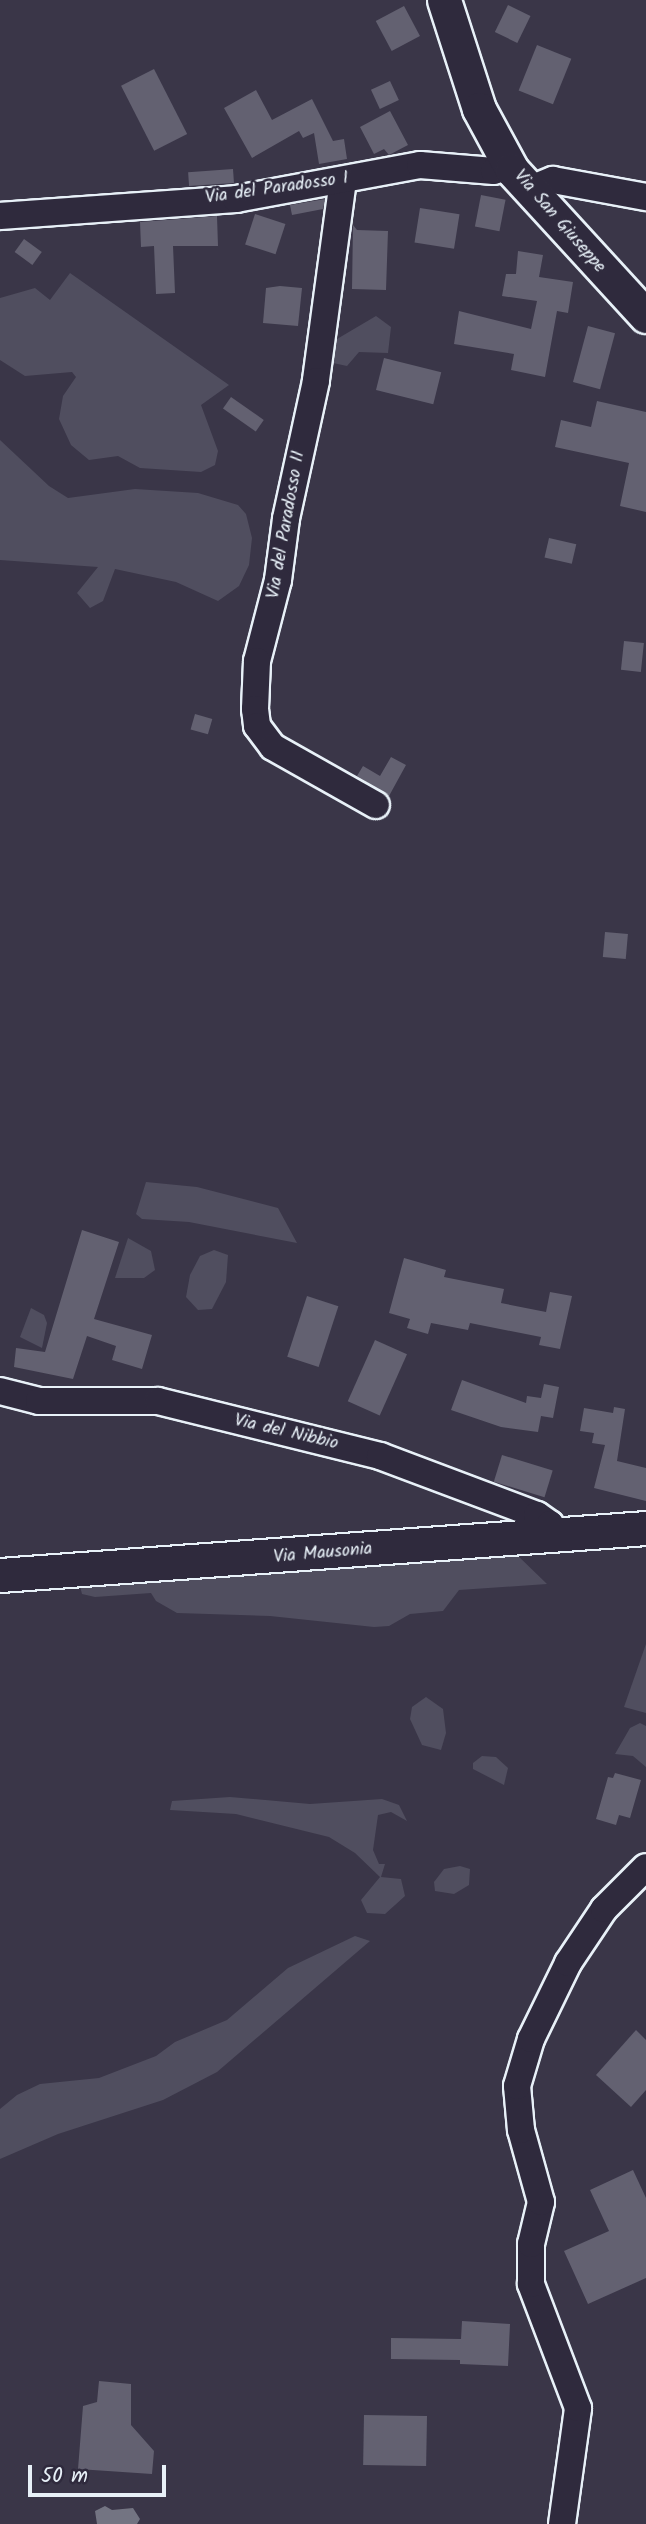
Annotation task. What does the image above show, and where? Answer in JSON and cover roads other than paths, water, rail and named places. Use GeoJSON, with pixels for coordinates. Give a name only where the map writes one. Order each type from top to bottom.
{"type":"FeatureCollection","features":[{"type":"Feature","properties":{"kind":"main road","name":"Via San Giuseppe"},"geometry":{"type":"LineString","coordinates":[[444,0],[479,109],[519,178],[646,316]]}},
{"type":"Feature","properties":{"kind":"main road","name":"Via Mausonia"},"geometry":{"type":"LineString","coordinates":[[0,1575],[646,1528]]}},
{"type":"Feature","properties":{"kind":"street","name":"Via del Paradosso I"},"geometry":{"type":"LineString","coordinates":[[0,216],[236,199],[420,165],[553,180],[646,197]]}},
{"type":"Feature","properties":{"kind":"street","name":"Via del Paradosso II"},"geometry":{"type":"LineString","coordinates":[[342,180],[316,381],[286,519],[278,580],[257,661],[255,709],[257,726],[273,747],[376,804]]}},
{"type":"Feature","properties":{"kind":"street","name":"Via del Nibbio"},"geometry":{"type":"LineString","coordinates":[[0,1391],[39,1401],[158,1401],[380,1456],[537,1515],[550,1524],[553,1535]]}},
{"type":"Feature","properties":{"kind":"street"},"geometry":{"type":"LineString","coordinates":[[562,2524],[578,2408],[531,2284],[531,2244],[541,2202],[521,2130],[517,2086],[531,2039],[568,1963],[604,1909],[646,1867]]}},
{"type":"Feature","properties":{"kind":"water"},"geometry":{"type":"Polygon","coordinates":[[[105,2506],[112,2510],[133,2508],[140,2519],[137,2524],[97,2524],[95,2511],[105,2506]]]}}]}
